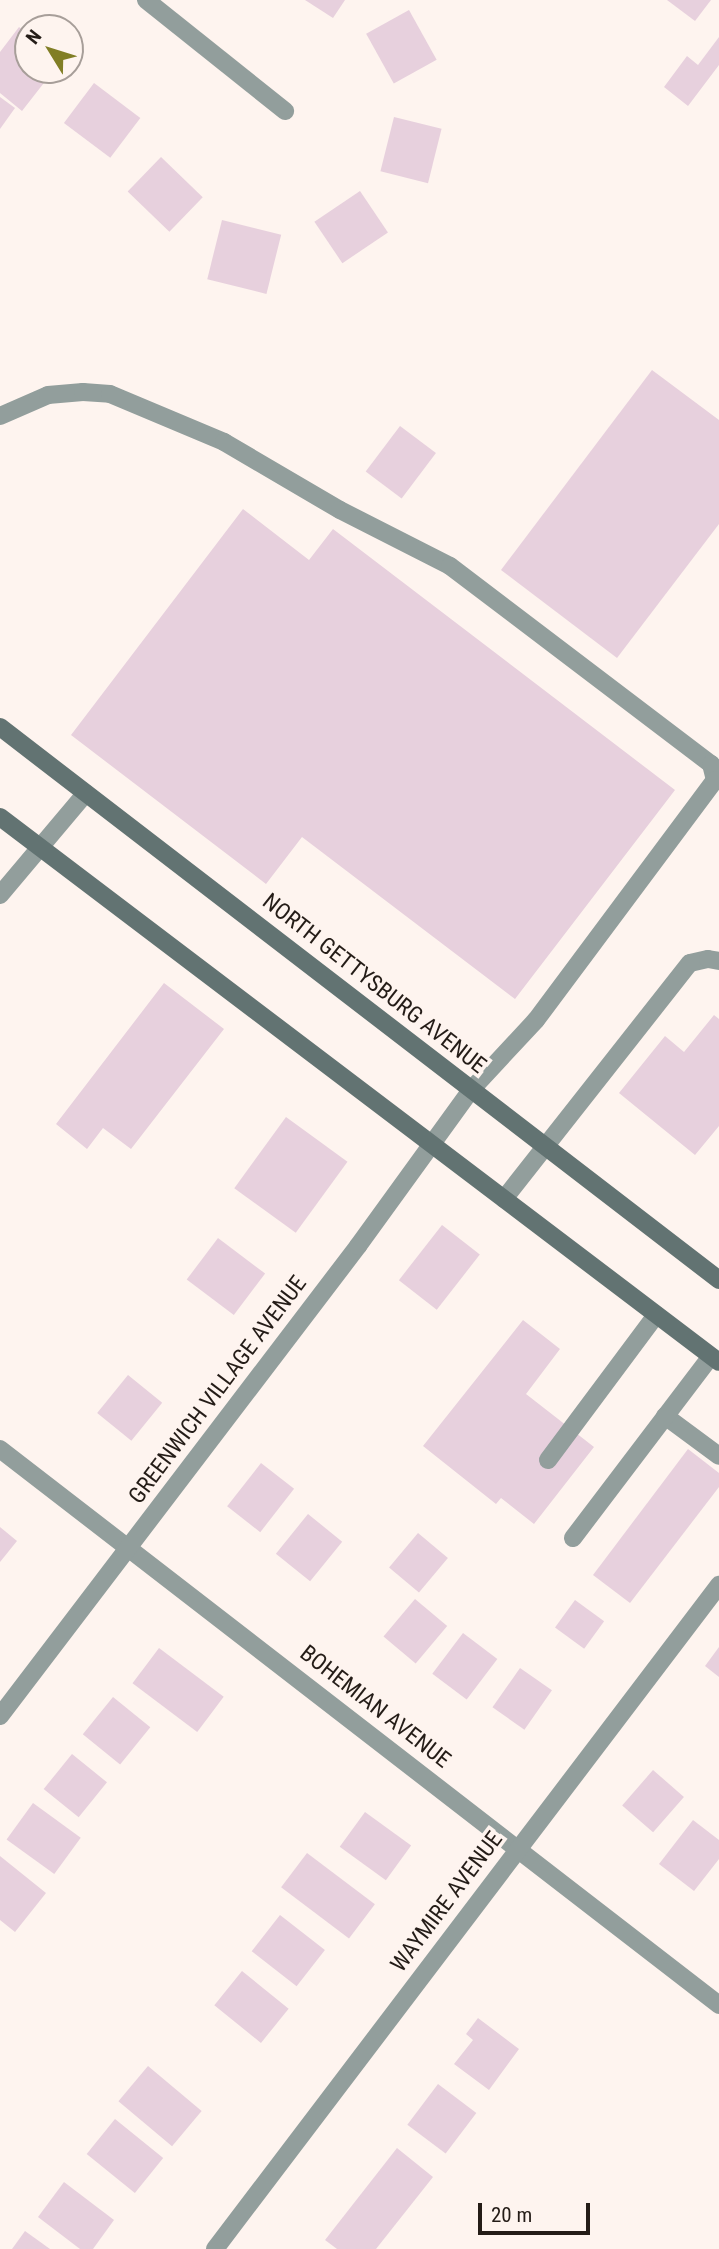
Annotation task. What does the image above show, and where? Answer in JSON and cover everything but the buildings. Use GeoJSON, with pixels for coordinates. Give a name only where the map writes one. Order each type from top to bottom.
{"type":"FeatureCollection","features":[{"type":"Feature","properties":{"kind":"main road","name":"NORTH GETTYSBURG AVENUE"},"geometry":{"type":"LineString","coordinates":[[0,727],[719,1280]]}},
{"type":"Feature","properties":{"kind":"main road"},"geometry":{"type":"LineString","coordinates":[[0,817],[715,1359]]}},
{"type":"Feature","properties":{"kind":"street"},"geometry":{"type":"LineString","coordinates":[[146,0],[285,111]]}},
{"type":"Feature","properties":{"kind":"street","name":"GREENWICH VILLAGE AVENUE"},"geometry":{"type":"LineString","coordinates":[[0,415],[48,395],[83,392],[110,394],[224,442],[340,510],[450,566],[711,764],[715,780],[536,1020],[471,1090],[433,1146],[0,1716]]}},
{"type":"Feature","properties":{"kind":"street"},"geometry":{"type":"LineString","coordinates":[[0,895],[38,846],[86,793]]}},
{"type":"Feature","properties":{"kind":"street"},"geometry":{"type":"LineString","coordinates":[[504,1199],[690,963],[708,959],[719,961]]}},
{"type":"Feature","properties":{"kind":"street"},"geometry":{"type":"LineString","coordinates":[[548,1460],[656,1315]]}},
{"type":"Feature","properties":{"kind":"street"},"geometry":{"type":"LineString","coordinates":[[573,1538],[665,1416],[715,1359]]}},
{"type":"Feature","properties":{"kind":"street"},"geometry":{"type":"LineString","coordinates":[[665,1416],[719,1457]]}},
{"type":"Feature","properties":{"kind":"street","name":"BOHEMIAN AVENUE"},"geometry":{"type":"LineString","coordinates":[[0,1449],[719,2005]]}},
{"type":"Feature","properties":{"kind":"street","name":"WAYMIRE AVENUE"},"geometry":{"type":"LineString","coordinates":[[215,2249],[719,1585]]}}]}
